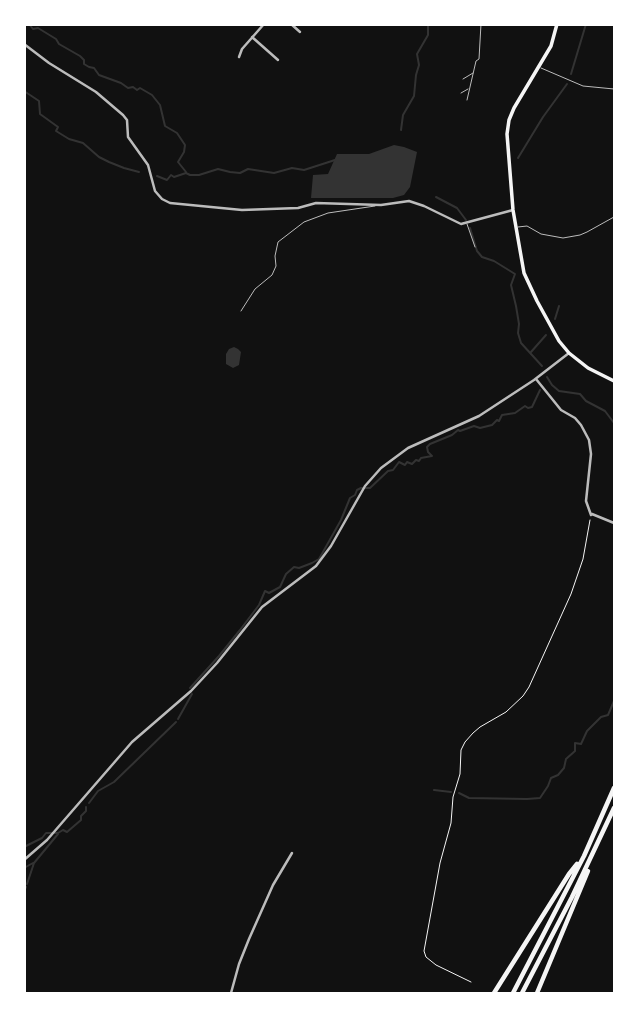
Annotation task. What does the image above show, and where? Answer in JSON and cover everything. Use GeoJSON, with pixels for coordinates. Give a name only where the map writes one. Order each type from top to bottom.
{"type":"FeatureCollection","features":[{"type":"Feature","properties":{"kind":"highway"},"geometry":{"type":"LineString","coordinates":[[513,993],[584,856],[614,788]]}},
{"type":"Feature","properties":{"kind":"highway"},"geometry":{"type":"LineString","coordinates":[[522,993],[592,858],[614,808]]}},
{"type":"Feature","properties":{"kind":"highway"},"geometry":{"type":"LineString","coordinates":[[494,993],[569,874],[584,856]]}},
{"type":"Feature","properties":{"kind":"highway"},"geometry":{"type":"LineString","coordinates":[[537,993],[592,858]]}},
{"type":"Feature","properties":{"kind":"main road"},"geometry":{"type":"LineString","coordinates":[[557,24],[551,46],[509,120],[506,134],[513,210],[524,273],[559,341],[569,354],[614,382]]}},
{"type":"Feature","properties":{"kind":"street"},"geometry":{"type":"LineString","coordinates":[[239,57],[242,49],[264,24]]}},
{"type":"Feature","properties":{"kind":"street"},"geometry":{"type":"LineString","coordinates":[[291,24],[299,32]]}},
{"type":"Feature","properties":{"kind":"street"},"geometry":{"type":"LineString","coordinates":[[252,37],[278,60]]}},
{"type":"Feature","properties":{"kind":"street"},"geometry":{"type":"LineString","coordinates":[[24,44],[96,92],[123,115],[127,120],[128,137],[148,165],[155,191],[170,203],[242,210],[298,208],[316,203],[381,205],[409,201],[461,224],[513,210]]}},
{"type":"Feature","properties":{"kind":"street"},"geometry":{"type":"LineString","coordinates":[[24,860],[47,840],[132,742],[183,698],[217,663],[262,607],[316,566],[331,546],[365,486],[381,468],[408,448],[479,416],[569,354]]}},
{"type":"Feature","properties":{"kind":"street"},"geometry":{"type":"LineString","coordinates":[[536,379],[561,410],[581,425],[589,440],[591,454],[587,508],[591,514],[614,523]]}},
{"type":"Feature","properties":{"kind":"street"},"geometry":{"type":"LineString","coordinates":[[231,993],[249,939],[273,886],[292,853]]}},
{"type":"Feature","properties":{"kind":"lane"},"geometry":{"type":"LineString","coordinates":[[467,100],[476,61],[479,59],[481,24]]}},
{"type":"Feature","properties":{"kind":"lane"},"geometry":{"type":"LineString","coordinates":[[538,67],[583,86],[614,89]]}},
{"type":"Feature","properties":{"kind":"lane"},"geometry":{"type":"LineString","coordinates":[[463,79],[473,73]]}},
{"type":"Feature","properties":{"kind":"lane"},"geometry":{"type":"LineString","coordinates":[[461,93],[470,88]]}},
{"type":"Feature","properties":{"kind":"lane"},"geometry":{"type":"LineString","coordinates":[[241,312],[255,289],[272,275],[276,266],[278,242],[304,222],[328,213],[381,205]]}},
{"type":"Feature","properties":{"kind":"lane"},"geometry":{"type":"LineString","coordinates":[[516,227],[527,226],[541,234],[563,238],[580,235],[614,217]]}},
{"type":"Feature","properties":{"kind":"lane"},"geometry":{"type":"LineString","coordinates":[[466,222],[475,247]]}},
{"type":"Feature","properties":{"kind":"path"},"geometry":{"type":"LineString","coordinates":[[471,982],[432,963],[424,951],[440,863],[451,823],[453,797],[460,774],[461,750],[472,733],[506,712],[529,687],[571,594],[583,559],[591,514]]}},
{"type":"Feature","properties":{"kind":"shaded area"},"geometry":{"type":"Polygon","coordinates":[[[394,145],[417,152],[410,187],[404,195],[393,198],[311,198],[313,175],[328,174],[337,154],[369,154],[394,145]]]}},
{"type":"Feature","properties":{"kind":"shaded area"},"geometry":{"type":"Polygon","coordinates":[[[234,347],[241,352],[239,365],[233,368],[226,364],[226,354],[234,347]]]}},
{"type":"Feature","properties":{"kind":"waterway"},"geometry":{"type":"LineString","coordinates":[[29,24],[33,29],[38,28],[80,56],[84,64],[94,68],[99,75],[128,88],[140,88],[152,95],[160,105],[165,126],[177,133],[185,145],[178,162],[186,172]]}},
{"type":"Feature","properties":{"kind":"waterway"},"geometry":{"type":"LineString","coordinates":[[401,130],[403,115],[414,96],[419,65],[417,54],[428,35],[428,24]]}},
{"type":"Feature","properties":{"kind":"waterway"},"geometry":{"type":"LineString","coordinates":[[571,74],[586,24]]}},
{"type":"Feature","properties":{"kind":"waterway"},"geometry":{"type":"LineString","coordinates":[[518,158],[567,84]]}},
{"type":"Feature","properties":{"kind":"waterway"},"geometry":{"type":"LineString","coordinates":[[24,91],[39,101],[40,114],[58,127],[56,131],[83,143],[109,162],[139,172]]}},
{"type":"Feature","properties":{"kind":"waterway"},"geometry":{"type":"LineString","coordinates":[[157,176],[167,180],[171,175],[199,175],[218,169],[240,173],[248,169],[274,173],[292,168],[304,170],[335,160]]}},
{"type":"Feature","properties":{"kind":"waterway"},"geometry":{"type":"LineString","coordinates":[[436,197],[457,208],[466,220]]}},
{"type":"Feature","properties":{"kind":"waterway"},"geometry":{"type":"LineString","coordinates":[[470,228],[477,251],[482,257],[515,274],[511,285],[519,324],[518,333],[521,343],[542,366]]}},
{"type":"Feature","properties":{"kind":"waterway"},"geometry":{"type":"LineString","coordinates":[[555,319],[559,306]]}},
{"type":"Feature","properties":{"kind":"waterway"},"geometry":{"type":"LineString","coordinates":[[531,352],[546,335]]}},
{"type":"Feature","properties":{"kind":"waterway"},"geometry":{"type":"LineString","coordinates":[[547,377],[559,391],[580,394],[586,401],[605,411],[614,423]]}},
{"type":"Feature","properties":{"kind":"waterway"},"geometry":{"type":"LineString","coordinates":[[190,688],[240,630],[259,605],[265,591],[269,593],[280,587],[286,574],[294,567],[299,568],[319,559],[350,498],[357,490],[370,488],[399,462],[412,464],[416,460],[432,456],[427,447],[458,430],[492,425],[499,421],[502,415],[515,413],[525,406],[532,407],[540,390]]}},
{"type":"Feature","properties":{"kind":"waterway"},"geometry":{"type":"LineString","coordinates":[[178,719],[192,694]]}},
{"type":"Feature","properties":{"kind":"waterway"},"geometry":{"type":"LineString","coordinates":[[459,793],[469,798],[540,798],[551,778],[558,775],[564,768],[566,759],[575,751],[575,743],[581,744],[587,731],[601,717],[608,715],[614,701]]}},
{"type":"Feature","properties":{"kind":"waterway"},"geometry":{"type":"LineString","coordinates":[[89,803],[98,791],[114,782],[176,722]]}},
{"type":"Feature","properties":{"kind":"waterway"},"geometry":{"type":"LineString","coordinates":[[434,790],[451,792]]}},
{"type":"Feature","properties":{"kind":"waterway"},"geometry":{"type":"LineString","coordinates":[[24,847],[46,833],[63,830],[67,832],[81,820],[86,807]]}},
{"type":"Feature","properties":{"kind":"waterway"},"geometry":{"type":"LineString","coordinates":[[27,884],[34,863],[58,834]]}},
{"type":"Feature","properties":{"kind":"waterway"},"geometry":{"type":"LineString","coordinates":[[24,868],[33,863]]}},
{"type":"Feature","properties":{"kind":"waterway"},"geometry":{"type":"LineString","coordinates":[[24,892],[26,887]]}}]}
